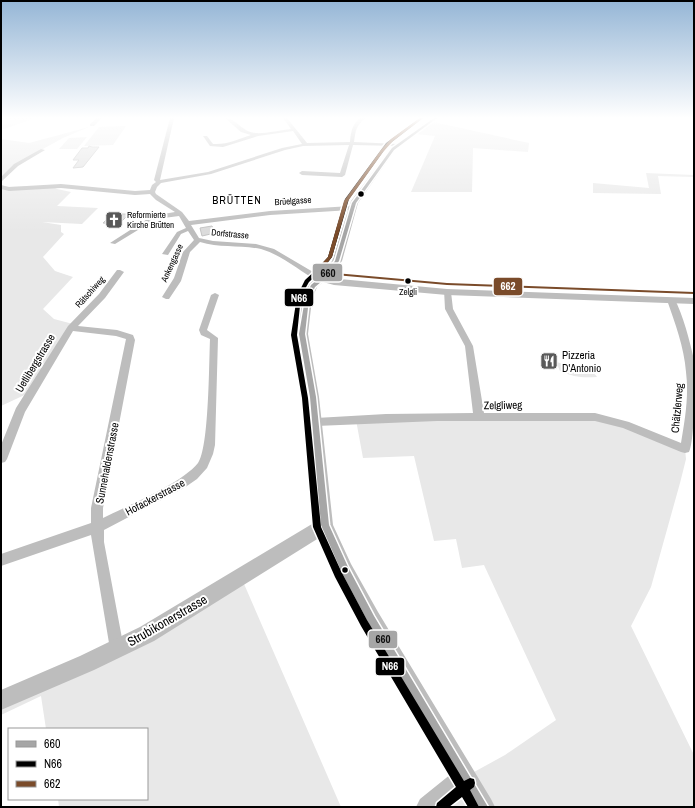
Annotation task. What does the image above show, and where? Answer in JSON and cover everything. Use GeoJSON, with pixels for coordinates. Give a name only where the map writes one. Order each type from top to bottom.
{"type":"FeatureCollection","features":[{"type":"Feature","properties":{"kind":"street"},"geometry":{"type":"LineString","coordinates":[[1,180],[16,165],[33,156]]}},
{"type":"Feature","properties":{"kind":"street"},"geometry":{"type":"LineString","coordinates":[[160,182],[157,180],[163,156]]}},
{"type":"Feature","properties":{"kind":"street"},"geometry":{"type":"LineString","coordinates":[[1,187],[9,189],[61,186],[135,193],[152,192],[154,186],[160,182],[209,173],[264,156]]}},
{"type":"Feature","properties":{"kind":"street"},"geometry":{"type":"LineString","coordinates":[[302,173],[342,175],[348,156]]}},
{"type":"Feature","properties":{"kind":"street"},"geometry":{"type":"LineString","coordinates":[[388,156],[351,208],[337,261],[313,286],[307,299],[302,334],[316,422],[325,526],[345,570],[371,619],[483,807]]}},
{"type":"Feature","properties":{"kind":"street","name":"Dorfstrasse"},"geometry":{"type":"LineString","coordinates":[[152,192],[156,198],[170,205],[180,213],[198,240],[253,246],[270,250],[321,279]]}},
{"type":"Feature","properties":{"kind":"street","name":"Brüelgasse"},"geometry":{"type":"LineString","coordinates":[[190,226],[238,215],[283,211],[351,208]]}},
{"type":"Feature","properties":{"kind":"street"},"geometry":{"type":"LineString","coordinates":[[114,243],[154,217],[180,213]]}},
{"type":"Feature","properties":{"kind":"street"},"geometry":{"type":"LineString","coordinates":[[166,254],[179,233],[190,226]]}},
{"type":"Feature","properties":{"kind":"street","name":"Ankengasse"},"geometry":{"type":"LineString","coordinates":[[166,297],[178,279],[181,264],[192,246],[198,240]]}},
{"type":"Feature","properties":{"kind":"street","name":"Rätschiweg"},"geometry":{"type":"LineString","coordinates":[[72,326],[102,296],[120,272]]}},
{"type":"Feature","properties":{"kind":"street"},"geometry":{"type":"LineString","coordinates":[[321,279],[334,282],[447,292],[694,301]]}},
{"type":"Feature","properties":{"kind":"street"},"geometry":{"type":"LineString","coordinates":[[447,292],[449,309],[469,346],[479,417]]}},
{"type":"Feature","properties":{"kind":"street","name":"Hofackerstrasse"},"geometry":{"type":"LineString","coordinates":[[1,560],[97,527],[180,485],[193,476],[202,465],[208,454],[210,445],[214,338],[204,333],[203,330],[215,295]]}},
{"type":"Feature","properties":{"kind":"street","name":"Chätzlerweg"},"geometry":{"type":"LineString","coordinates":[[671,300],[687,349],[691,374],[691,408],[685,449]]}},
{"type":"Feature","properties":{"kind":"street","name":"Uetlibergstrasse"},"geometry":{"type":"LineString","coordinates":[[1,459],[20,411],[72,326]]}},
{"type":"Feature","properties":{"kind":"street","name":"Sunnehaldenstrasse"},"geometry":{"type":"LineString","coordinates":[[72,326],[121,334],[130,337],[131,340],[97,508],[98,542],[117,649]]}},
{"type":"Feature","properties":{"kind":"street","name":"Zelgliweg"},"geometry":{"type":"LineString","coordinates":[[316,422],[386,418],[594,417],[624,425],[685,449]]}},
{"type":"Feature","properties":{"kind":"street","name":"Strubikonerstrasse"},"geometry":{"type":"LineString","coordinates":[[1,700],[117,649],[147,634],[325,526]]}},
{"type":"Feature","properties":{"kind":"street"},"geometry":{"type":"LineString","coordinates":[[428,807],[465,777]]}},
{"type":"Feature","properties":{"kind":"shaded area"},"geometry":{"type":"Polygon","coordinates":[[[1,156],[31,156],[30,156],[1,180],[1,156]]]}},
{"type":"Feature","properties":{"kind":"shaded area"},"geometry":{"type":"Polygon","coordinates":[[[427,156],[473,156],[472,192],[411,192],[427,156]]]}},
{"type":"Feature","properties":{"kind":"shaded area"},"geometry":{"type":"Polygon","coordinates":[[[646,173],[694,175],[694,177],[658,176],[661,194],[593,193],[593,183],[649,188],[646,173]]]}},
{"type":"Feature","properties":{"kind":"shaded area"},"geometry":{"type":"Polygon","coordinates":[[[51,186],[71,192],[57,206],[98,208],[82,224],[42,222],[61,225],[61,232],[64,234],[43,257],[55,271],[73,277],[43,309],[54,319],[73,324],[31,392],[1,406],[1,187],[51,186]]]}},
{"type":"Feature","properties":{"kind":"shaded area"},"geometry":{"type":"Polygon","coordinates":[[[556,362],[573,370],[595,374],[597,377],[578,377],[565,373],[560,371],[556,362]]]}},
{"type":"Feature","properties":{"kind":"shaded area"},"geometry":{"type":"Polygon","coordinates":[[[595,417],[685,449],[686,459],[651,587],[631,626],[694,755],[694,807],[428,807],[465,777],[505,755],[556,720],[484,565],[462,568],[456,539],[434,541],[414,456],[363,458],[356,420],[595,417]]]}},
{"type":"Feature","properties":{"kind":"shaded area"},"geometry":{"type":"Polygon","coordinates":[[[241,577],[341,807],[59,807],[58,800],[148,800],[148,728],[46,728],[41,696],[1,715],[1,700],[241,577]]]}},
{"type":"Feature","properties":{"kind":"building"},"geometry":{"type":"Polygon","coordinates":[[[76,156],[92,156],[83,167],[73,168],[79,160],[73,160],[76,156]]]}},
{"type":"Feature","properties":{"kind":"building","name":"Reformierte Kirche Brütten"},"geometry":{"type":"Polygon","coordinates":[[[118,214],[129,214],[119,224],[103,223],[111,215],[116,216],[118,214]]]}},
{"type":"Feature","properties":{"kind":"building"},"geometry":{"type":"Polygon","coordinates":[[[212,226],[215,233],[202,236],[200,228],[212,226]]]}},
{"type":"Feature","properties":{"kind":"transit line","name":"N66"},"geometry":{"type":"LineString","coordinates":[[378,156],[347,199],[330,257],[307,281],[299,296],[294,335],[305,398],[317,527],[338,574],[364,623],[474,807]]}},
{"type":"Feature","properties":{"kind":"transit line","name":"662"},"geometry":{"type":"LineString","coordinates":[[315,274],[330,257],[346,201],[379,156]]}},
{"type":"Feature","properties":{"kind":"transit line","name":"660"},"geometry":{"type":"LineString","coordinates":[[388,156],[354,203],[337,261],[326,275],[313,286],[307,299],[302,334],[313,397],[325,525],[345,570],[371,619],[483,807]]}},
{"type":"Feature","properties":{"kind":"transit line","name":"662"},"geometry":{"type":"LineString","coordinates":[[323,271],[335,274],[447,284],[694,293]]}},
{"type":"Feature","properties":{"kind":"transit line","name":"N66"},"geometry":{"type":"LineString","coordinates":[[441,807],[470,783]]}},
{"type":"Feature","properties":{"kind":"place","name":"Reformierte Kirche Brütten"},"geometry":{"type":"Point","coordinates":[114,220]}},
{"type":"Feature","properties":{"kind":"place","name":"Zelgli"},"geometry":{"type":"Point","coordinates":[408,281]}},
{"type":"Feature","properties":{"kind":"place","name":"Pizzeria D'Antonio"},"geometry":{"type":"Point","coordinates":[549,361]}},
{"type":"Feature","properties":{"kind":"district","name":"BRÜTTEN"},"geometry":{"type":"Point","coordinates":[237,200]}}]}
